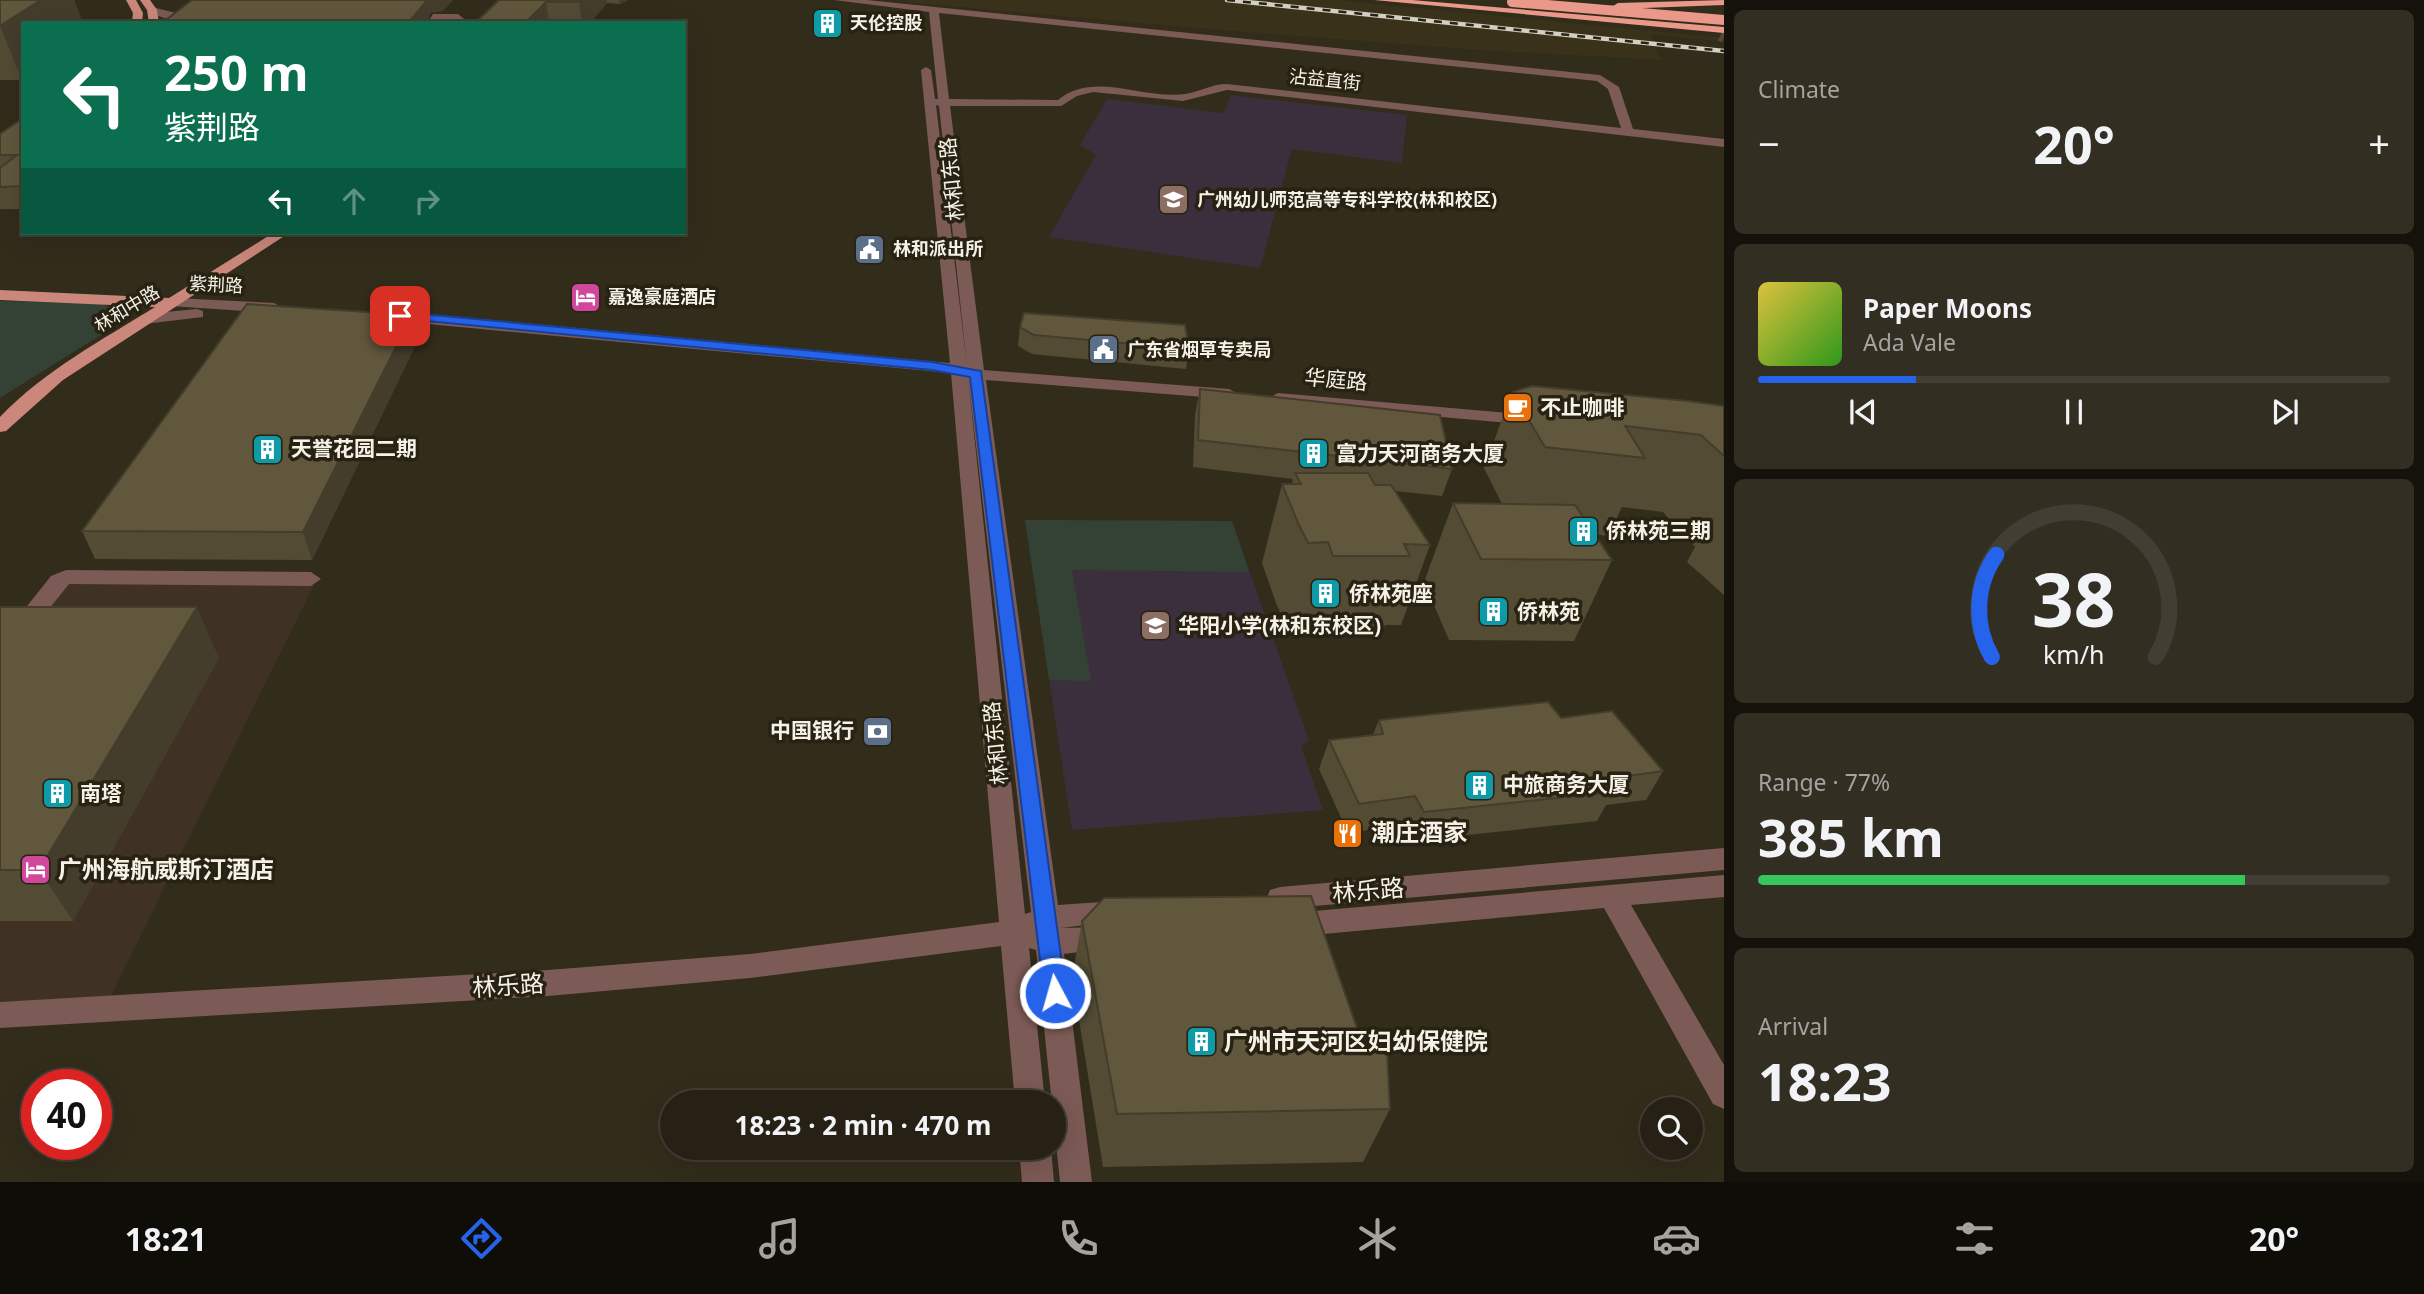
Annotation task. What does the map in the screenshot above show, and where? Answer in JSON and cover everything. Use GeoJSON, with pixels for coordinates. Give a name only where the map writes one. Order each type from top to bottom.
{"type":"FeatureCollection","features":[{"type":"Feature","properties":{"kind":"highway"},"geometry":{"type":"LineString","coordinates":[[1379,0],[1723,31]]}},
{"type":"Feature","properties":{"kind":"highway"},"geometry":{"type":"LineString","coordinates":[[1426,0],[1724,18]]}},
{"type":"Feature","properties":{"kind":"highway"},"geometry":{"type":"LineString","coordinates":[[1488,0],[1723,31]]}},
{"type":"Feature","properties":{"kind":"highway"},"geometry":{"type":"LineString","coordinates":[[1548,0],[1724,18]]}},
{"type":"Feature","properties":{"kind":"highway"},"geometry":{"type":"LineString","coordinates":[[1618,6],[1724,2]]}},
{"type":"Feature","properties":{"kind":"highway"},"geometry":{"type":"LineString","coordinates":[[1662,10],[1682,17],[1684,21],[1664,26]]}},
{"type":"Feature","properties":{"kind":"main road"},"geometry":{"type":"LineString","coordinates":[[131,0],[138,13],[137,21]]}},
{"type":"Feature","properties":{"kind":"main road"},"geometry":{"type":"LineString","coordinates":[[145,0],[152,10],[153,21]]}},
{"type":"Feature","properties":{"kind":"main road","name":"林和中路"},"geometry":{"type":"LineString","coordinates":[[0,427],[21,405],[57,376],[279,235]]}},
{"type":"Feature","properties":{"kind":"main road","name":"紫荆路"},"geometry":{"type":"LineString","coordinates":[[0,295],[175,303]]}},
{"type":"Feature","properties":{"kind":"street"},"geometry":{"type":"LineString","coordinates":[[839,0],[1600,78],[1613,87],[1628,132]]}},
{"type":"Feature","properties":{"kind":"street","name":"林和东路"},"geometry":{"type":"LineString","coordinates":[[920,8],[929,102],[965,373],[1047,931],[1076,1182]]}},
{"type":"Feature","properties":{"kind":"street"},"geometry":{"type":"LineString","coordinates":[[152,10],[186,18],[161,21]]}},
{"type":"Feature","properties":{"kind":"street","name":"林和东路"},"geometry":{"type":"LineString","coordinates":[[934,10],[1029,1090]]}},
{"type":"Feature","properties":{"kind":"street"},"geometry":{"type":"LineString","coordinates":[[433,17],[458,17],[462,21]]}},
{"type":"Feature","properties":{"kind":"street","name":"沾益直街"},"geometry":{"type":"LineString","coordinates":[[929,102],[1061,103],[1073,93],[1093,89],[1183,98],[1213,86],[1724,143]]}},
{"type":"Feature","properties":{"kind":"street","name":"紫荆路"},"geometry":{"type":"LineString","coordinates":[[144,319],[193,314],[285,313],[175,303]]}},
{"type":"Feature","properties":{"kind":"street"},"geometry":{"type":"LineString","coordinates":[[368,318],[965,373]]}},
{"type":"Feature","properties":{"kind":"street","name":"华庭路"},"geometry":{"type":"LineString","coordinates":[[965,373],[1553,421]]}},
{"type":"Feature","properties":{"kind":"street"},"geometry":{"type":"LineString","coordinates":[[0,655],[58,581],[66,577],[311,579]]}},
{"type":"Feature","properties":{"kind":"street","name":"林乐路"},"geometry":{"type":"LineString","coordinates":[[1261,900],[1724,859]]}},
{"type":"Feature","properties":{"kind":"street","name":"林乐路"},"geometry":{"type":"LineString","coordinates":[[1267,927],[1724,886]]}},
{"type":"Feature","properties":{"kind":"street"},"geometry":{"type":"LineString","coordinates":[[1612,897],[1724,1094]]}},
{"type":"Feature","properties":{"kind":"street","name":"林乐路"},"geometry":{"type":"LineString","coordinates":[[1047,931],[1140,910]]}},
{"type":"Feature","properties":{"kind":"street","name":"林乐路"},"geometry":{"type":"LineString","coordinates":[[0,1015],[355,996],[660,974],[1015,932],[1047,931],[1133,937]]}},
{"type":"Feature","properties":{"kind":"street"},"geometry":{"type":"LineString","coordinates":[[1036,1160],[1038,1182]]}},
{"type":"Feature","properties":{"kind":"shaded area"},"geometry":{"type":"Polygon","coordinates":[[[1336,0],[1724,38],[1724,42],[1651,34],[1658,55],[1664,60],[1479,50],[1233,31],[903,2],[1336,0]]]}},
{"type":"Feature","properties":{"kind":"shaded area","name":"广州幼儿师范高等专科学校(林和校区)"},"geometry":{"type":"Polygon","coordinates":[[[1231,95],[1407,115],[1402,163],[1292,149],[1260,268],[1049,237],[1096,155],[1080,145],[1107,99],[1223,113],[1231,95]]]}},
{"type":"Feature","properties":{"kind":"shaded area","name":"华阳小学(林和东校区)"},"geometry":{"type":"Polygon","coordinates":[[[1025,520],[1232,521],[1309,741],[1301,746],[1323,810],[1072,830],[1025,520]]]}},
{"type":"Feature","properties":{"kind":"shaded area"},"geometry":{"type":"Polygon","coordinates":[[[63,582],[314,585],[110,998],[0,1002],[0,660],[63,582]]]}},
{"type":"Feature","properties":{"kind":"green space"},"geometry":{"type":"Polygon","coordinates":[[[0,301],[97,302],[131,316],[0,398],[0,301]]]}},
{"type":"Feature","properties":{"kind":"green space"},"geometry":{"type":"Polygon","coordinates":[[[1025,520],[1232,521],[1249,572],[1072,570],[1091,681],[1049,680],[1025,520]]]}},
{"type":"Feature","properties":{"kind":"building"},"geometry":{"type":"Polygon","coordinates":[[[0,0],[41,0],[0,26],[0,0]]]}},
{"type":"Feature","properties":{"kind":"building"},"geometry":{"type":"Polygon","coordinates":[[[192,0],[426,0],[410,21],[165,21],[192,0]]]}},
{"type":"Feature","properties":{"kind":"building"},"geometry":{"type":"Polygon","coordinates":[[[499,0],[582,0],[546,2],[527,21],[477,21],[499,0]]]}},
{"type":"Feature","properties":{"kind":"building"},"geometry":{"type":"Polygon","coordinates":[[[21,119],[21,186],[0,187],[0,168],[17,155],[0,155],[0,134],[21,119]]]}},
{"type":"Feature","properties":{"kind":"building","name":"天誉花园二期"},"geometry":{"type":"Polygon","coordinates":[[[247,304],[412,315],[303,532],[82,531],[247,304]]]}},
{"type":"Feature","properties":{"kind":"building"},"geometry":{"type":"Polygon","coordinates":[[[1024,313],[1185,325],[1189,349],[1034,335],[1020,327],[1024,313]]]}},
{"type":"Feature","properties":{"kind":"building"},"geometry":{"type":"Polygon","coordinates":[[[1532,386],[1724,406],[1724,456],[1701,435],[1625,426],[1645,458],[1545,447],[1512,392],[1532,386]]]}},
{"type":"Feature","properties":{"kind":"building"},"geometry":{"type":"Polygon","coordinates":[[[1200,389],[1440,415],[1452,469],[1198,440],[1200,389]]]}},
{"type":"Feature","properties":{"kind":"building"},"geometry":{"type":"Polygon","coordinates":[[[1295,473],[1368,473],[1375,485],[1391,485],[1430,545],[1404,544],[1410,556],[1333,556],[1328,542],[1308,543],[1282,484],[1301,484],[1295,473]]]}},
{"type":"Feature","properties":{"kind":"building"},"geometry":{"type":"Polygon","coordinates":[[[1453,503],[1575,505],[1612,560],[1481,559],[1453,503]]]}},
{"type":"Feature","properties":{"kind":"building"},"geometry":{"type":"Polygon","coordinates":[[[0,607],[197,607],[39,870],[0,870],[0,607]]]}},
{"type":"Feature","properties":{"kind":"building","name":"中旅商务大厦"},"geometry":{"type":"Polygon","coordinates":[[[1548,702],[1561,718],[1612,711],[1663,771],[1606,779],[1614,792],[1424,812],[1415,796],[1359,804],[1329,740],[1383,734],[1379,720],[1548,702]]]}},
{"type":"Feature","properties":{"kind":"building","name":"广州市天河区妇幼保健院"},"geometry":{"type":"Polygon","coordinates":[[[1311,896],[1365,1051],[1387,1051],[1390,1109],[1117,1114],[1082,921],[1104,898],[1311,896]]]}},
{"type":"Feature","properties":{"kind":"tunnel"},"geometry":{"type":"LineString","coordinates":[[1720,36],[1724,38]]}},
{"type":"Feature","properties":{"kind":"railway"},"geometry":{"type":"LineString","coordinates":[[1227,0],[1724,51]]}},
{"type":"Feature","properties":{"kind":"place","name":"天伦控股"},"geometry":{"type":"Point","coordinates":[827,23]}},
{"type":"Feature","properties":{"kind":"place","name":"广州幼儿师范高等专科学校(林和校区)"},"geometry":{"type":"Point","coordinates":[1174,200]}},
{"type":"Feature","properties":{"kind":"place","name":"林和派出所"},"geometry":{"type":"Point","coordinates":[870,249]}},
{"type":"Feature","properties":{"kind":"place","name":"嘉逸豪庭酒店"},"geometry":{"type":"Point","coordinates":[585,297]}},
{"type":"Feature","properties":{"kind":"place","name":"广东省烟草专卖局"},"geometry":{"type":"Point","coordinates":[1104,350]}},
{"type":"Feature","properties":{"kind":"place","name":"不止咖啡"},"geometry":{"type":"Point","coordinates":[1517,408]}},
{"type":"Feature","properties":{"kind":"place","name":"天誉花园二期"},"geometry":{"type":"Point","coordinates":[268,449]}},
{"type":"Feature","properties":{"kind":"place","name":"富力天河商务大厦"},"geometry":{"type":"Point","coordinates":[1313,454]}},
{"type":"Feature","properties":{"kind":"place","name":"侨林苑三期"},"geometry":{"type":"Point","coordinates":[1583,531]}},
{"type":"Feature","properties":{"kind":"place","name":"侨林苑座"},"geometry":{"type":"Point","coordinates":[1326,594]}},
{"type":"Feature","properties":{"kind":"place","name":"侨林苑"},"geometry":{"type":"Point","coordinates":[1494,612]}},
{"type":"Feature","properties":{"kind":"place","name":"华阳小学(林和东校区)"},"geometry":{"type":"Point","coordinates":[1155,626]}},
{"type":"Feature","properties":{"kind":"place","name":"中国银行"},"geometry":{"type":"Point","coordinates":[877,731]}},
{"type":"Feature","properties":{"kind":"place","name":"中旅商务大厦"},"geometry":{"type":"Point","coordinates":[1480,785]}},
{"type":"Feature","properties":{"kind":"place","name":"南塔"},"geometry":{"type":"Point","coordinates":[57,794]}},
{"type":"Feature","properties":{"kind":"place","name":"潮庄酒家"},"geometry":{"type":"Point","coordinates":[1348,833]}},
{"type":"Feature","properties":{"kind":"place","name":"广州海航威斯汀酒店"},"geometry":{"type":"Point","coordinates":[35,870]}},
{"type":"Feature","properties":{"kind":"place","name":"广州市天河区妇幼保健院"},"geometry":{"type":"Point","coordinates":[1201,1042]}},
{"type":"Feature","properties":{"kind":"route"},"geometry":{"type":"LineString","coordinates":[[400,316],[932,366],[976,374],[1055,993]]}}]}
